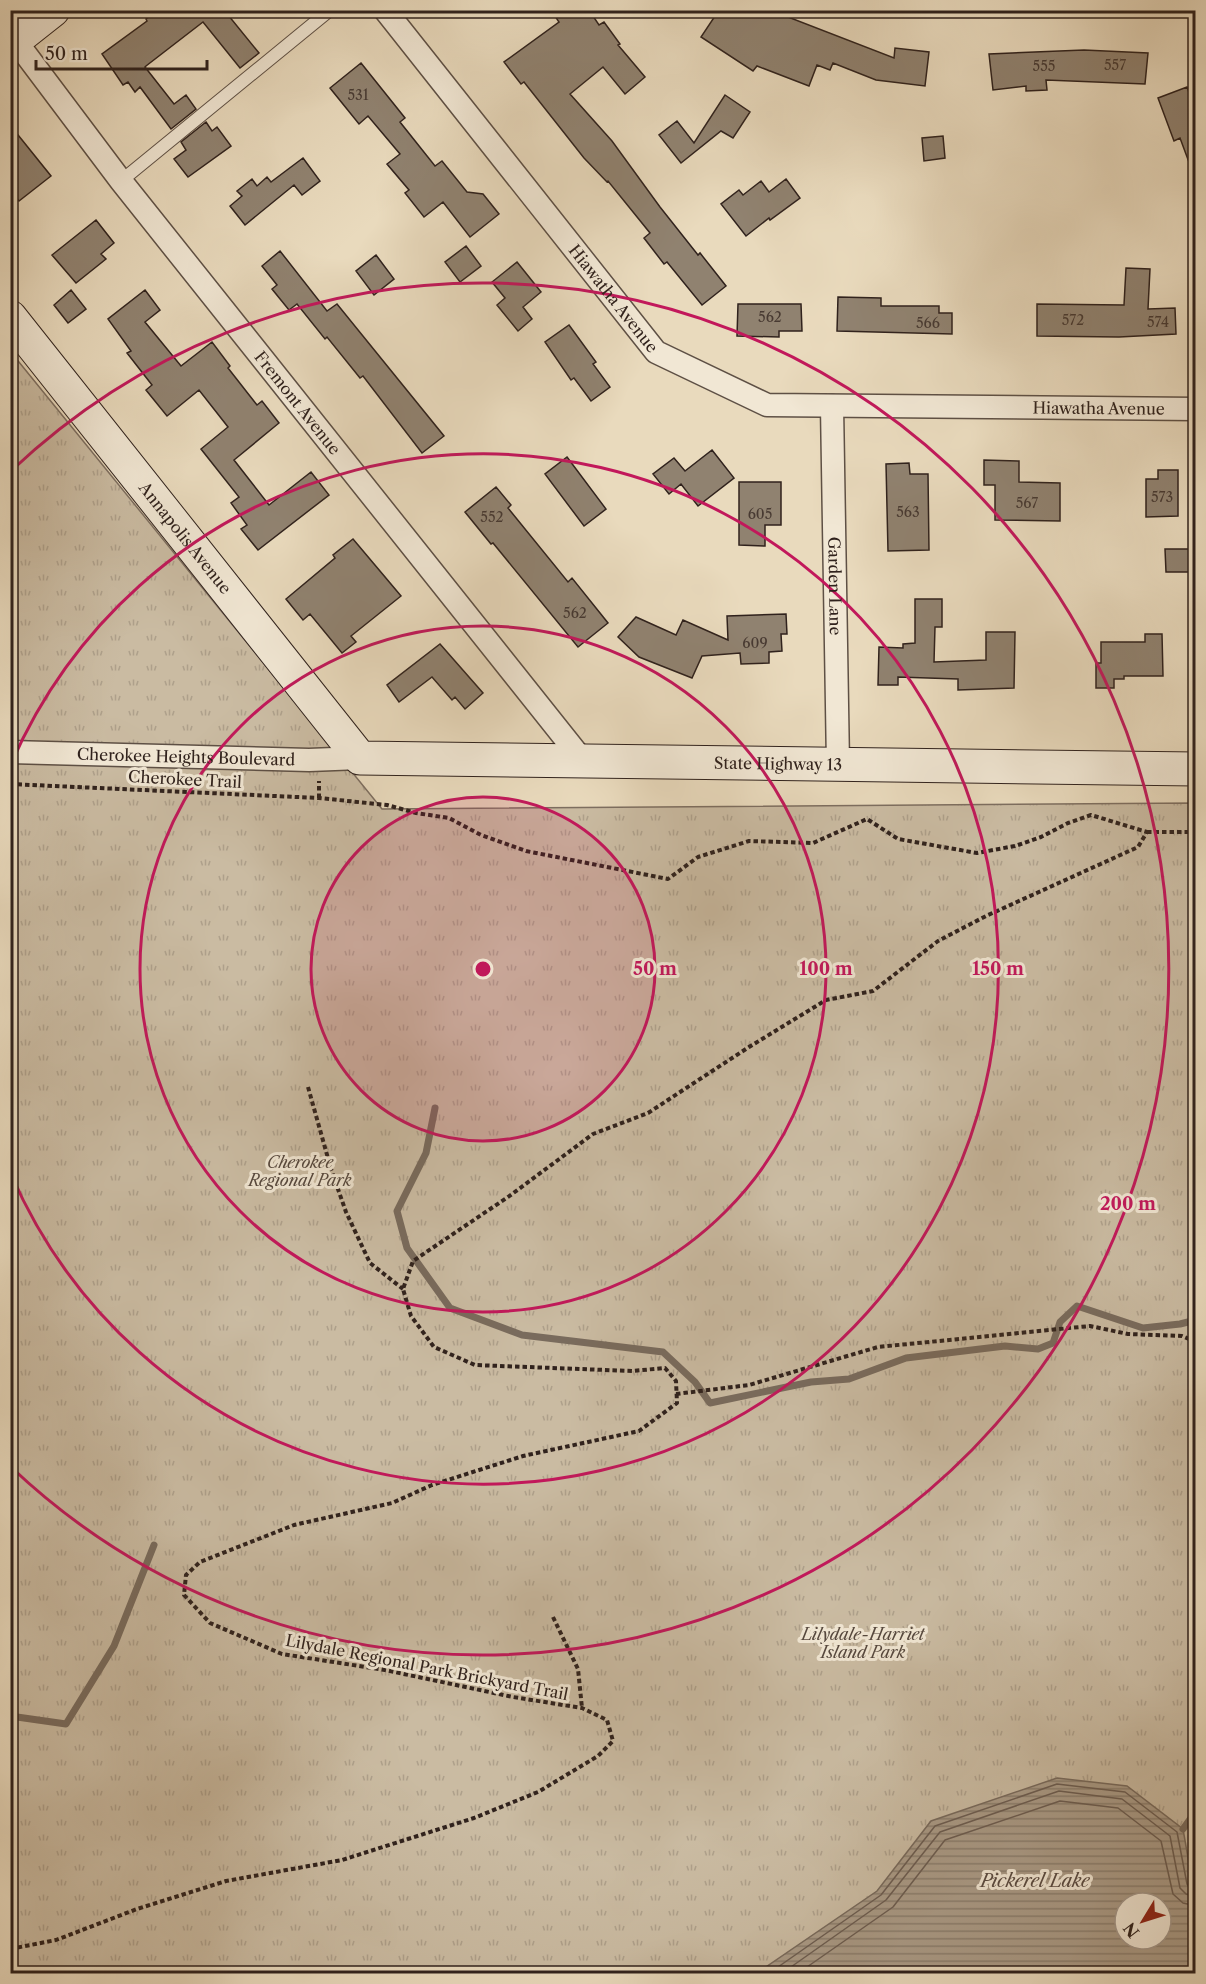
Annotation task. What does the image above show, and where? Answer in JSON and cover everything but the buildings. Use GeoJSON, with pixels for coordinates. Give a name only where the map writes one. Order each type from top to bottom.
{"type":"FeatureCollection","features":[{"type":"Feature","properties":{"kind":"street"},"geometry":{"type":"LineString","coordinates":[[13,42],[52,10]]}},
{"type":"Feature","properties":{"kind":"street","name":"Hiawatha Avenue"},"geometry":{"type":"LineString","coordinates":[[385,10],[656,352],[767,405],[1196,409]]}},
{"type":"Feature","properties":{"kind":"street","name":"Fremont Avenue"},"geometry":{"type":"LineString","coordinates":[[13,42],[120,181],[584,762]]}},
{"type":"Feature","properties":{"kind":"street","name":"Annapolis Avenue"},"geometry":{"type":"LineString","coordinates":[[10,317],[360,758]]}},
{"type":"Feature","properties":{"kind":"street","name":"Garden Lane"},"geometry":{"type":"LineString","coordinates":[[832,406],[838,765]]}},
{"type":"Feature","properties":{"kind":"street","name":"Cherokee Heights Boulevard"},"geometry":{"type":"LineString","coordinates":[[10,752],[309,760],[360,758]]}},
{"type":"Feature","properties":{"kind":"street","name":"State Highway 13"},"geometry":{"type":"LineString","coordinates":[[360,758],[1196,769]]}},
{"type":"Feature","properties":{"kind":"lane"},"geometry":{"type":"LineString","coordinates":[[120,181],[330,10]]}},
{"type":"Feature","properties":{"kind":"path"},"geometry":{"type":"LineString","coordinates":[[319,781],[319,798]]}},
{"type":"Feature","properties":{"kind":"path","name":"Cherokee Trail"},"geometry":{"type":"LineString","coordinates":[[10,784],[319,798],[387,805],[416,813],[449,818],[481,835],[526,851],[668,879],[698,857],[749,841],[813,843],[867,819],[898,839],[977,854],[1024,843],[1091,815],[1147,832]]}},
{"type":"Feature","properties":{"kind":"path"},"geometry":{"type":"LineString","coordinates":[[1196,832],[1147,832],[1138,847],[986,916],[938,941],[873,991],[826,1000],[648,1113],[593,1134],[508,1197],[412,1261],[403,1289],[411,1316],[434,1347],[475,1365],[632,1371],[665,1368],[676,1381],[676,1394],[749,1385],[878,1347],[1090,1326],[1128,1334],[1182,1336],[1196,1342]]}},
{"type":"Feature","properties":{"kind":"path"},"geometry":{"type":"LineString","coordinates":[[308,1087],[331,1169],[346,1212],[370,1263],[403,1289]]}},
{"type":"Feature","properties":{"kind":"path","name":"Lilydale Regional Park Brickyard Trail"},"geometry":{"type":"LineString","coordinates":[[10,1949],[56,1940],[137,1909],[226,1881],[342,1860],[474,1818],[537,1792],[598,1756],[613,1741],[607,1719],[582,1708],[513,1697],[385,1670],[282,1654],[210,1623],[184,1595],[186,1575],[200,1562],[294,1525],[393,1503],[432,1485],[523,1456],[639,1431],[677,1403],[676,1394]]}},
{"type":"Feature","properties":{"kind":"path"},"geometry":{"type":"LineString","coordinates":[[553,1617],[578,1669],[582,1708]]}},
{"type":"Feature","properties":{"kind":"green space","name":"Lilydale-Harriet Island Park"},"geometry":{"type":"Polygon","coordinates":[[[10,351],[382,809],[1195,803],[1195,1973],[11,1973],[10,351]]]}},
{"type":"Feature","properties":{"kind":"water","name":"Pickerel Lake"},"geometry":{"type":"Polygon","coordinates":[[[1057,1778],[1127,1786],[1183,1829],[1195,1898],[1195,1973],[757,1973],[877,1891],[931,1821],[1057,1778]]]}},
{"type":"Feature","properties":{"kind":"waterway"},"geometry":{"type":"LineString","coordinates":[[435,1108],[426,1153],[397,1211],[407,1248],[450,1308],[522,1335],[663,1352],[695,1382],[710,1403],[811,1382],[849,1379],[906,1358],[1005,1346],[1038,1349],[1053,1343],[1060,1322],[1077,1306],[1143,1328],[1196,1320]]}},
{"type":"Feature","properties":{"kind":"waterway"},"geometry":{"type":"LineString","coordinates":[[10,1716],[66,1724],[114,1646],[154,1545]]}},
{"type":"Feature","properties":{"kind":"waterway"},"geometry":{"type":"LineString","coordinates":[[1183,1829],[1196,1811]]}},
{"type":"Feature","properties":{"kind":"park label","name":"Cherokee Regional Park"},"geometry":{"type":"Point","coordinates":[300,1171]}}]}
